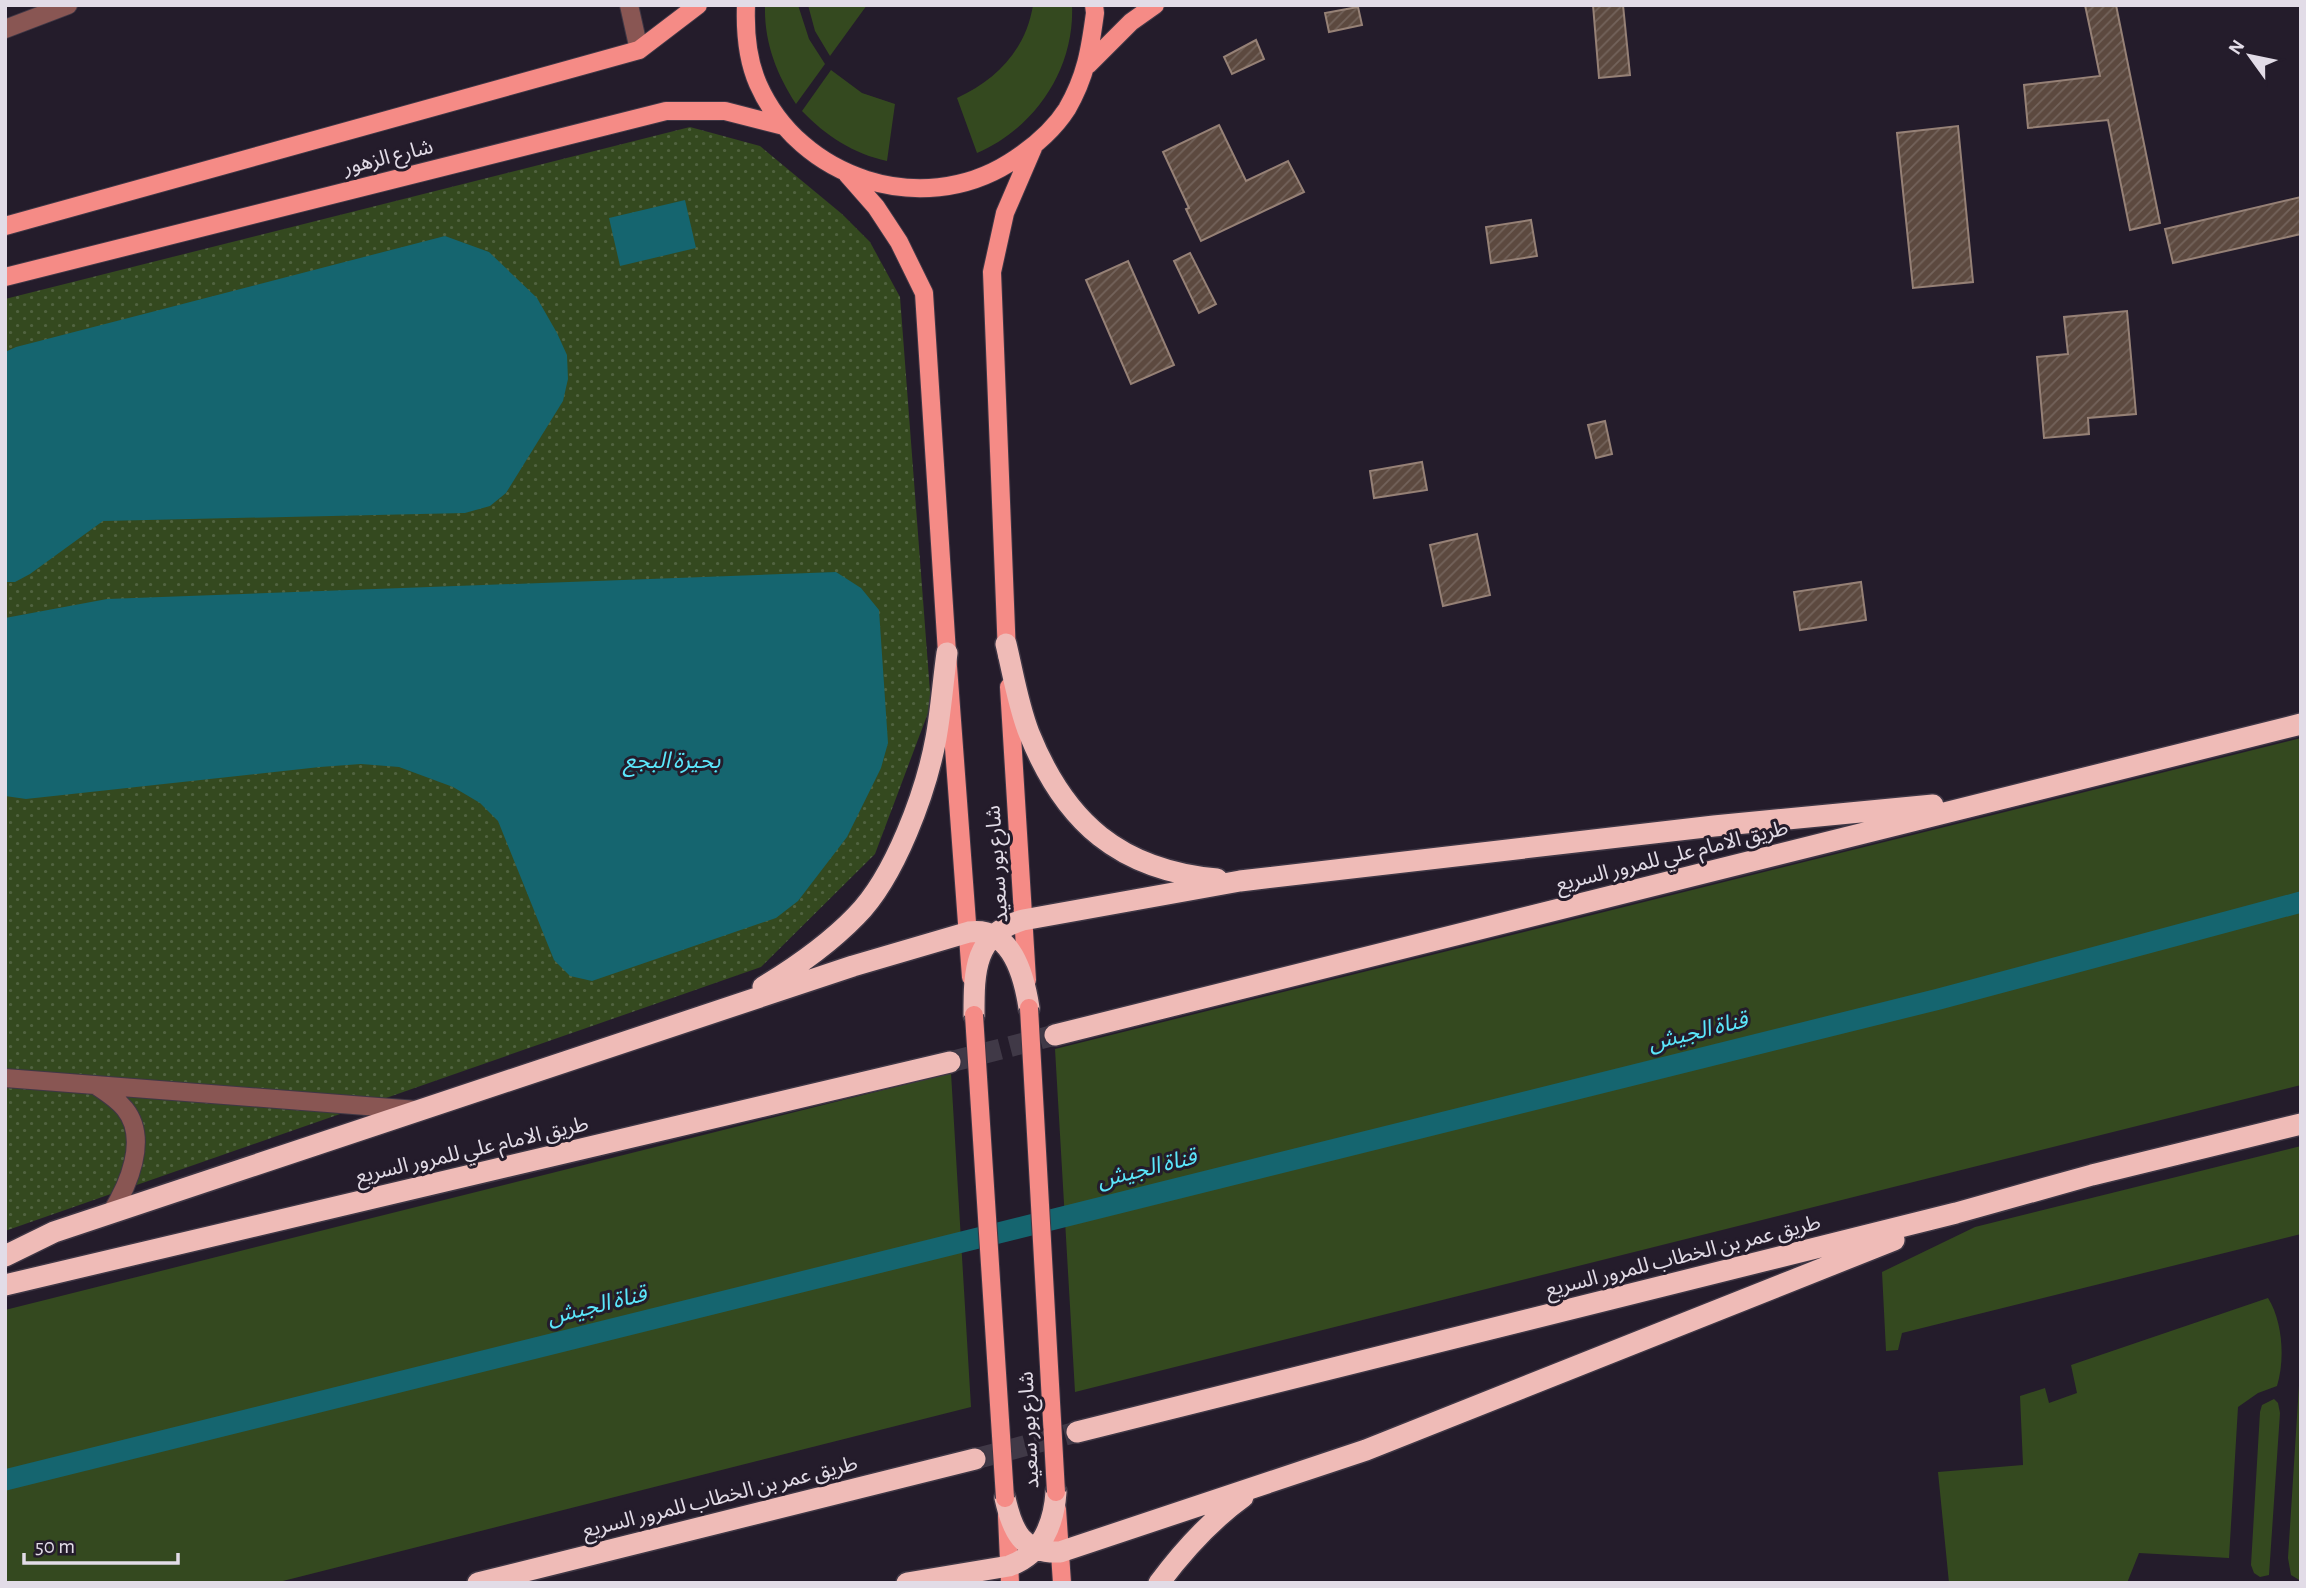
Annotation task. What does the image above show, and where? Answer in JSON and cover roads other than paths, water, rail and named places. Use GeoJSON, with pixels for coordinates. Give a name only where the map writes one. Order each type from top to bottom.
{"type":"FeatureCollection","features":[{"type":"Feature","properties":{"kind":"highway"},"geometry":{"type":"LineString","coordinates":[[1006,644],[1029,733],[1055,785],[1094,833],[1118,850],[1149,864],[1198,877],[1240,881]]}},
{"type":"Feature","properties":{"kind":"highway"},"geometry":{"type":"LineString","coordinates":[[733,1005],[825,945],[858,915],[888,873],[923,789],[936,739],[947,653]]}},
{"type":"Feature","properties":{"kind":"highway","name":"طريق الامام علي للمرور السريع"},"geometry":{"type":"LineString","coordinates":[[1055,1035],[2301,724]]}},
{"type":"Feature","properties":{"kind":"highway"},"geometry":{"type":"LineString","coordinates":[[974,1015],[975,975],[1000,941],[1240,881],[1714,826],[2005,798]]}},
{"type":"Feature","properties":{"kind":"highway"},"geometry":{"type":"LineString","coordinates":[[5,1256],[37,1238],[111,1213],[733,1005],[969,932],[982,931],[1000,941],[1019,967],[1029,1008]]}},
{"type":"Feature","properties":{"kind":"highway","name":"طريق الامام علي للمرور السريع"},"geometry":{"type":"LineString","coordinates":[[5,1285],[950,1062]]}},
{"type":"Feature","properties":{"kind":"highway","name":"طريق عمر بن الخطاب للمرور السريع"},"geometry":{"type":"LineString","coordinates":[[1077,1432],[1956,1213],[2092,1175],[2301,1124]]}},
{"type":"Feature","properties":{"kind":"highway"},"geometry":{"type":"LineString","coordinates":[[1005,1498],[1012,1524],[1038,1541],[1258,1486],[1366,1450],[1956,1213]]}},
{"type":"Feature","properties":{"kind":"highway","name":"طريق عمر بن الخطاب للمرور السريع"},"geometry":{"type":"LineString","coordinates":[[478,1583],[975,1459]]}},
{"type":"Feature","properties":{"kind":"highway"},"geometry":{"type":"LineString","coordinates":[[1159,1583],[1227,1508],[1258,1486]]}},
{"type":"Feature","properties":{"kind":"highway"},"geometry":{"type":"LineString","coordinates":[[908,1583],[1010,1574],[1038,1541],[1053,1516],[1056,1492]]}},
{"type":"Feature","properties":{"kind":"main road","name":"شارع الزهور"},"geometry":{"type":"LineString","coordinates":[[5,226],[639,50],[698,5]]}},
{"type":"Feature","properties":{"kind":"main road"},"geometry":{"type":"LineString","coordinates":[[746,5],[745,34],[758,83],[784,126],[813,154],[847,174],[894,188],[943,188],[991,174],[1032,148],[1066,110],[1088,65],[1094,5]]}},
{"type":"Feature","properties":{"kind":"main road"},"geometry":{"type":"LineString","coordinates":[[1088,65],[1131,22],[1155,5]]}},
{"type":"Feature","properties":{"kind":"main road","name":"شارع الزهور"},"geometry":{"type":"LineString","coordinates":[[5,276],[666,111],[724,111],[784,126]]}},
{"type":"Feature","properties":{"kind":"main road","name":"شارع بور سعيد"},"geometry":{"type":"LineString","coordinates":[[1000,941],[1006,644],[992,272],[1005,213],[1032,148]]}},
{"type":"Feature","properties":{"kind":"main road","name":"شارع بور سعيد"},"geometry":{"type":"LineString","coordinates":[[847,174],[899,242],[924,293],[947,653],[969,932]]}},
{"type":"Feature","properties":{"kind":"main road","name":"شارع بور سعيد"},"geometry":{"type":"LineString","coordinates":[[1029,1008],[1056,1492]]}},
{"type":"Feature","properties":{"kind":"main road","name":"شارع بور سعيد"},"geometry":{"type":"LineString","coordinates":[[974,1015],[1005,1498]]}},
{"type":"Feature","properties":{"kind":"main road"},"geometry":{"type":"LineString","coordinates":[[1038,1541],[1062,1583]]}},
{"type":"Feature","properties":{"kind":"street"},"geometry":{"type":"LineString","coordinates":[[5,29],[68,5]]}},
{"type":"Feature","properties":{"kind":"street"},"geometry":{"type":"LineString","coordinates":[[629,5],[639,50]]}},
{"type":"Feature","properties":{"kind":"street"},"geometry":{"type":"LineString","coordinates":[[5,1078],[422,1110]]}},
{"type":"Feature","properties":{"kind":"street"},"geometry":{"type":"LineString","coordinates":[[95,1084],[127,1111],[134,1130],[133,1170],[111,1213]]}},
{"type":"Feature","properties":{"kind":"water"},"geometry":{"type":"Polygon","coordinates":[[[685,200],[696,248],[620,266],[609,218],[685,200]]]}},
{"type":"Feature","properties":{"kind":"water"},"geometry":{"type":"Polygon","coordinates":[[[445,236],[489,252],[537,298],[567,355],[568,379],[563,401],[506,493],[490,506],[465,513],[103,521],[30,574],[15,582],[5,582],[5,352],[445,236]]]}},
{"type":"Feature","properties":{"kind":"water","name":"بحيرة البجع"},"geometry":{"type":"Polygon","coordinates":[[[836,572],[861,588],[879,610],[888,743],[881,768],[847,837],[798,901],[776,918],[592,981],[570,976],[554,960],[498,821],[480,803],[453,787],[399,767],[361,764],[320,767],[26,799],[5,796],[5,618],[107,599],[836,572]]]}},
{"type":"Feature","properties":{"kind":"waterway","name":"قناة الجيش"},"geometry":{"type":"LineString","coordinates":[[5,1480],[1939,999],[2301,902]]}},
{"type":"Feature","properties":{"kind":"tunnel"},"geometry":{"type":"LineString","coordinates":[[950,1062],[1055,1035]]}},
{"type":"Feature","properties":{"kind":"tunnel"},"geometry":{"type":"LineString","coordinates":[[975,1459],[1077,1432]]}}]}
